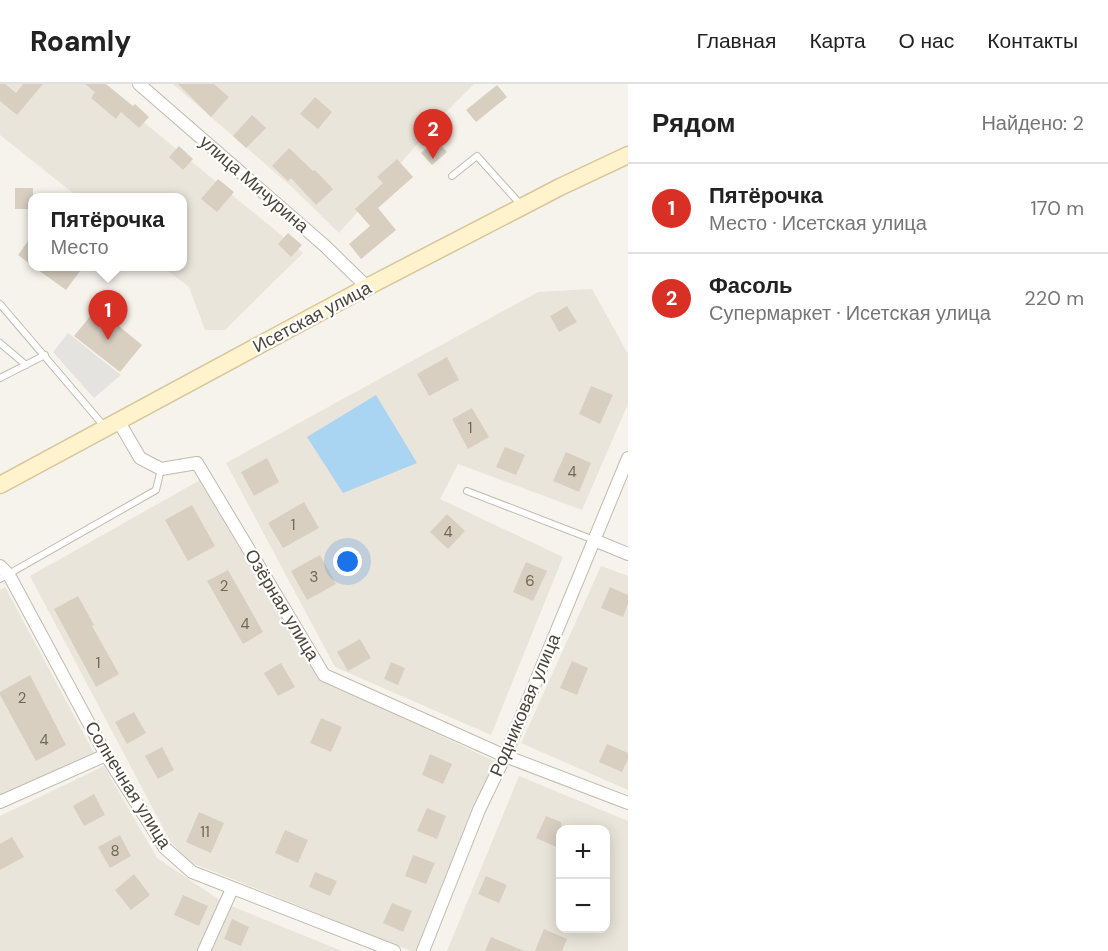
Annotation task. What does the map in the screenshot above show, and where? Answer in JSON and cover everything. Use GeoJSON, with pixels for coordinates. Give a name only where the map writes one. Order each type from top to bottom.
{"type":"FeatureCollection","features":[{"type":"Feature","properties":{"kind":"main road","name":"Исетская улица"},"geometry":{"type":"LineString","coordinates":[[0,485],[366,287],[560,186],[628,155]]}},
{"type":"Feature","properties":{"kind":"street","name":"улица Мичурина"},"geometry":{"type":"LineString","coordinates":[[139,84],[325,246],[366,287]]}},
{"type":"Feature","properties":{"kind":"street"},"geometry":{"type":"LineString","coordinates":[[113,425],[140,458],[160,469]]}},
{"type":"Feature","properties":{"kind":"street","name":"Родниковая улица"},"geometry":{"type":"LineString","coordinates":[[423,951],[479,810],[505,756],[628,458]]}},
{"type":"Feature","properties":{"kind":"street","name":"Озёрная улица"},"geometry":{"type":"LineString","coordinates":[[160,469],[197,463],[324,675],[505,756],[628,803]]}},
{"type":"Feature","properties":{"kind":"street"},"geometry":{"type":"LineString","coordinates":[[594,540],[628,554]]}},
{"type":"Feature","properties":{"kind":"street","name":"Солнечная улица"},"geometry":{"type":"LineString","coordinates":[[3,573],[106,755],[165,848],[192,872],[232,890],[394,951]]}},
{"type":"Feature","properties":{"kind":"street"},"geometry":{"type":"LineString","coordinates":[[0,802],[106,755]]}},
{"type":"Feature","properties":{"kind":"street"},"geometry":{"type":"LineString","coordinates":[[204,951],[232,890]]}},
{"type":"Feature","properties":{"kind":"lane"},"geometry":{"type":"LineString","coordinates":[[452,176],[477,156],[523,207]]}},
{"type":"Feature","properties":{"kind":"lane"},"geometry":{"type":"LineString","coordinates":[[0,304],[45,355],[113,425]]}},
{"type":"Feature","properties":{"kind":"lane"},"geometry":{"type":"LineString","coordinates":[[0,343],[26,365]]}},
{"type":"Feature","properties":{"kind":"lane"},"geometry":{"type":"LineString","coordinates":[[0,378],[45,355]]}},
{"type":"Feature","properties":{"kind":"lane"},"geometry":{"type":"LineString","coordinates":[[3,573],[156,490],[160,469]]}},
{"type":"Feature","properties":{"kind":"lane"},"geometry":{"type":"LineString","coordinates":[[467,491],[594,540]]}},
{"type":"Feature","properties":{"kind":"shaded area"},"geometry":{"type":"Polygon","coordinates":[[[0,84],[104,84],[135,115],[303,253],[225,330],[205,330],[189,287],[168,271],[187,271],[187,193],[73,193],[0,135],[0,84]]]}},
{"type":"Feature","properties":{"kind":"shaded area"},"geometry":{"type":"Polygon","coordinates":[[[173,84],[474,84],[442,116],[339,233],[293,188],[173,84]]]}},
{"type":"Feature","properties":{"kind":"shaded area"},"geometry":{"type":"Polygon","coordinates":[[[592,289],[628,354],[628,404],[582,510],[458,464],[440,499],[563,557],[491,735],[335,667],[226,463],[538,292],[592,289]]]}},
{"type":"Feature","properties":{"kind":"shaded area"},"geometry":{"type":"Polygon","coordinates":[[[68,333],[121,375],[94,398],[53,352],[68,333]]]}},
{"type":"Feature","properties":{"kind":"shaded area"},"geometry":{"type":"Polygon","coordinates":[[[200,480],[320,678],[494,761],[416,951],[411,951],[190,862],[170,841],[30,576],[200,480]]]}},
{"type":"Feature","properties":{"kind":"shaded area"},"geometry":{"type":"Polygon","coordinates":[[[601,566],[628,576],[628,790],[521,743],[601,566]]]}},
{"type":"Feature","properties":{"kind":"shaded area"},"geometry":{"type":"Polygon","coordinates":[[[5,587],[94,753],[0,796],[0,590],[5,587]]]}},
{"type":"Feature","properties":{"kind":"shaded area"},"geometry":{"type":"Polygon","coordinates":[[[104,766],[157,858],[224,903],[342,951],[0,951],[0,816],[104,766]]]}},
{"type":"Feature","properties":{"kind":"shaded area"},"geometry":{"type":"Polygon","coordinates":[[[519,776],[628,821],[628,951],[447,951],[519,776]]]}},
{"type":"Feature","properties":{"kind":"water"},"geometry":{"type":"Polygon","coordinates":[[[376,395],[417,463],[343,493],[307,437],[376,395]]]}},
{"type":"Feature","properties":{"kind":"building"},"geometry":{"type":"Polygon","coordinates":[[[0,84],[5,84],[16,93],[23,84],[43,84],[17,115],[0,101],[0,84]]]}},
{"type":"Feature","properties":{"kind":"building"},"geometry":{"type":"Polygon","coordinates":[[[85,84],[106,84],[149,117],[139,128],[121,112],[116,119],[91,98],[95,92],[85,84]]]}},
{"type":"Feature","properties":{"kind":"building"},"geometry":{"type":"Polygon","coordinates":[[[178,84],[214,84],[229,97],[211,117],[178,84]]]}},
{"type":"Feature","properties":{"kind":"building"},"geometry":{"type":"Polygon","coordinates":[[[497,85],[507,97],[476,122],[466,110],[497,85]]]}},
{"type":"Feature","properties":{"kind":"building"},"geometry":{"type":"Polygon","coordinates":[[[315,97],[332,112],[318,129],[300,114],[315,97]]]}},
{"type":"Feature","properties":{"kind":"building"},"geometry":{"type":"Polygon","coordinates":[[[252,115],[266,128],[246,148],[233,136],[252,115]]]}},
{"type":"Feature","properties":{"kind":"building"},"geometry":{"type":"Polygon","coordinates":[[[436,140],[447,152],[432,165],[421,153],[436,140]]]}},
{"type":"Feature","properties":{"kind":"building"},"geometry":{"type":"Polygon","coordinates":[[[179,146],[193,159],[183,170],[169,157],[179,146]]]}},
{"type":"Feature","properties":{"kind":"building"},"geometry":{"type":"Polygon","coordinates":[[[289,148],[333,189],[316,205],[291,178],[288,181],[272,166],[289,148]]]}},
{"type":"Feature","properties":{"kind":"building"},"geometry":{"type":"Polygon","coordinates":[[[397,159],[413,177],[378,208],[396,230],[361,259],[349,244],[370,226],[355,209],[383,183],[377,177],[397,159]]]}},
{"type":"Feature","properties":{"kind":"building"},"geometry":{"type":"Polygon","coordinates":[[[218,179],[234,192],[217,212],[201,199],[218,179]]]}},
{"type":"Feature","properties":{"kind":"building"},"geometry":{"type":"Polygon","coordinates":[[[15,188],[33,188],[33,193],[28,193],[28,209],[15,209],[15,188]]]}},
{"type":"Feature","properties":{"kind":"building"},"geometry":{"type":"Polygon","coordinates":[[[288,233],[302,245],[291,257],[278,244],[288,233]]]}},
{"type":"Feature","properties":{"kind":"building"},"geometry":{"type":"Polygon","coordinates":[[[28,241],[28,262],[18,255],[28,241]]]}},
{"type":"Feature","properties":{"kind":"building"},"geometry":{"type":"Polygon","coordinates":[[[40,271],[80,271],[66,290],[40,271]]]}},
{"type":"Feature","properties":{"kind":"building"},"geometry":{"type":"Polygon","coordinates":[[[567,306],[577,322],[559,332],[550,316],[567,306]]]}},
{"type":"Feature","properties":{"kind":"building"},"geometry":{"type":"Polygon","coordinates":[[[97,308],[142,345],[120,372],[74,336],[97,308]]]}},
{"type":"Feature","properties":{"kind":"building"},"geometry":{"type":"Polygon","coordinates":[[[447,357],[459,380],[429,396],[417,374],[447,357]]]}},
{"type":"Feature","properties":{"kind":"building"},"geometry":{"type":"Polygon","coordinates":[[[591,386],[613,395],[600,424],[579,414],[591,386]]]}},
{"type":"Feature","properties":{"kind":"building"},"geometry":{"type":"Polygon","coordinates":[[[472,408],[489,437],[468,449],[452,419],[472,408]]]}},
{"type":"Feature","properties":{"kind":"building"},"geometry":{"type":"Polygon","coordinates":[[[505,447],[525,455],[516,475],[496,467],[505,447]]]}},
{"type":"Feature","properties":{"kind":"building"},"geometry":{"type":"Polygon","coordinates":[[[566,452],[591,463],[579,492],[553,481],[566,452]]]}},
{"type":"Feature","properties":{"kind":"building"},"geometry":{"type":"Polygon","coordinates":[[[267,458],[279,482],[254,496],[241,472],[267,458]]]}},
{"type":"Feature","properties":{"kind":"building"},"geometry":{"type":"Polygon","coordinates":[[[304,502],[319,528],[283,548],[268,523],[304,502]]]}},
{"type":"Feature","properties":{"kind":"building"},"geometry":{"type":"Polygon","coordinates":[[[192,505],[215,546],[188,561],[165,520],[192,505]]]}},
{"type":"Feature","properties":{"kind":"building"},"geometry":{"type":"Polygon","coordinates":[[[447,514],[465,531],[448,549],[430,532],[447,514]]]}},
{"type":"Feature","properties":{"kind":"building"},"geometry":{"type":"Polygon","coordinates":[[[320,555],[336,584],[307,600],[291,571],[320,555]]]}},
{"type":"Feature","properties":{"kind":"building"},"geometry":{"type":"Polygon","coordinates":[[[526,562],[547,571],[533,601],[513,592],[526,562]]]}},
{"type":"Feature","properties":{"kind":"building"},"geometry":{"type":"Polygon","coordinates":[[[228,570],[263,632],[243,644],[207,581],[228,570]]]}},
{"type":"Feature","properties":{"kind":"building"},"geometry":{"type":"Polygon","coordinates":[[[610,587],[628,595],[628,604],[623,617],[601,608],[610,587]]]}},
{"type":"Feature","properties":{"kind":"building"},"geometry":{"type":"Polygon","coordinates":[[[78,596],[119,674],[96,687],[54,609],[78,596]]]}},
{"type":"Feature","properties":{"kind":"building"},"geometry":{"type":"Polygon","coordinates":[[[360,639],[371,658],[348,671],[337,652],[360,639]]]}},
{"type":"Feature","properties":{"kind":"building"},"geometry":{"type":"Polygon","coordinates":[[[572,661],[588,668],[577,695],[560,688],[572,661]]]}},
{"type":"Feature","properties":{"kind":"building"},"geometry":{"type":"Polygon","coordinates":[[[391,662],[405,668],[398,685],[384,679],[391,662]]]}},
{"type":"Feature","properties":{"kind":"building"},"geometry":{"type":"Polygon","coordinates":[[[281,663],[295,687],[278,696],[264,673],[281,663]]]}},
{"type":"Feature","properties":{"kind":"building"},"geometry":{"type":"Polygon","coordinates":[[[30,675],[66,745],[36,761],[0,695],[0,692],[30,675]]]}},
{"type":"Feature","properties":{"kind":"building"},"geometry":{"type":"Polygon","coordinates":[[[134,712],[146,733],[127,744],[115,722],[134,712]]]}},
{"type":"Feature","properties":{"kind":"building"},"geometry":{"type":"Polygon","coordinates":[[[321,718],[342,727],[331,752],[310,743],[321,718]]]}},
{"type":"Feature","properties":{"kind":"building"},"geometry":{"type":"Polygon","coordinates":[[[607,744],[628,753],[628,759],[622,772],[599,762],[607,744]]]}},
{"type":"Feature","properties":{"kind":"building"},"geometry":{"type":"Polygon","coordinates":[[[162,747],[174,770],[158,779],[145,756],[162,747]]]}},
{"type":"Feature","properties":{"kind":"building"},"geometry":{"type":"Polygon","coordinates":[[[430,754],[452,764],[443,784],[422,775],[430,754]]]}},
{"type":"Feature","properties":{"kind":"building"},"geometry":{"type":"Polygon","coordinates":[[[94,794],[105,815],[84,826],[73,806],[94,794]]]}},
{"type":"Feature","properties":{"kind":"building"},"geometry":{"type":"Polygon","coordinates":[[[427,808],[446,816],[437,839],[417,831],[427,808]]]}},
{"type":"Feature","properties":{"kind":"building"},"geometry":{"type":"Polygon","coordinates":[[[199,812],[224,823],[211,853],[186,842],[199,812]]]}},
{"type":"Feature","properties":{"kind":"building"},"geometry":{"type":"Polygon","coordinates":[[[546,816],[561,822],[561,825],[556,825],[556,847],[536,838],[546,816]]]}},
{"type":"Feature","properties":{"kind":"building"},"geometry":{"type":"Polygon","coordinates":[[[285,830],[308,840],[298,863],[275,853],[285,830]]]}},
{"type":"Feature","properties":{"kind":"building"},"geometry":{"type":"Polygon","coordinates":[[[120,835],[131,856],[110,868],[98,847],[120,835]]]}},
{"type":"Feature","properties":{"kind":"building"},"geometry":{"type":"Polygon","coordinates":[[[12,837],[24,857],[0,870],[0,844],[12,837]]]}},
{"type":"Feature","properties":{"kind":"building"},"geometry":{"type":"Polygon","coordinates":[[[413,855],[435,863],[426,884],[405,876],[413,855]]]}},
{"type":"Feature","properties":{"kind":"building"},"geometry":{"type":"Polygon","coordinates":[[[315,872],[337,881],[330,896],[309,887],[315,872]]]}},
{"type":"Feature","properties":{"kind":"building"},"geometry":{"type":"Polygon","coordinates":[[[134,874],[150,895],[131,910],[115,890],[134,874]]]}},
{"type":"Feature","properties":{"kind":"building"},"geometry":{"type":"Polygon","coordinates":[[[486,876],[507,885],[499,903],[478,894],[486,876]]]}},
{"type":"Feature","properties":{"kind":"building"},"geometry":{"type":"Polygon","coordinates":[[[183,895],[208,906],[199,926],[174,915],[183,895]]]}},
{"type":"Feature","properties":{"kind":"building"},"geometry":{"type":"Polygon","coordinates":[[[392,903],[412,911],[403,932],[383,923],[392,903]]]}},
{"type":"Feature","properties":{"kind":"building"},"geometry":{"type":"Polygon","coordinates":[[[232,919],[249,927],[241,946],[224,939],[232,919]]]}},
{"type":"Feature","properties":{"kind":"building"},"geometry":{"type":"Polygon","coordinates":[[[544,929],[567,939],[562,951],[535,951],[544,929]]]}},
{"type":"Feature","properties":{"kind":"building"},"geometry":{"type":"Polygon","coordinates":[[[491,937],[524,951],[485,951],[491,937]]]}},
{"type":"Feature","properties":{"kind":"place","name":"Фасоль"},"geometry":{"type":"Point","coordinates":[433,159]}},
{"type":"Feature","properties":{"kind":"place","name":"Пятёрочка"},"geometry":{"type":"Point","coordinates":[108,340]}}]}
